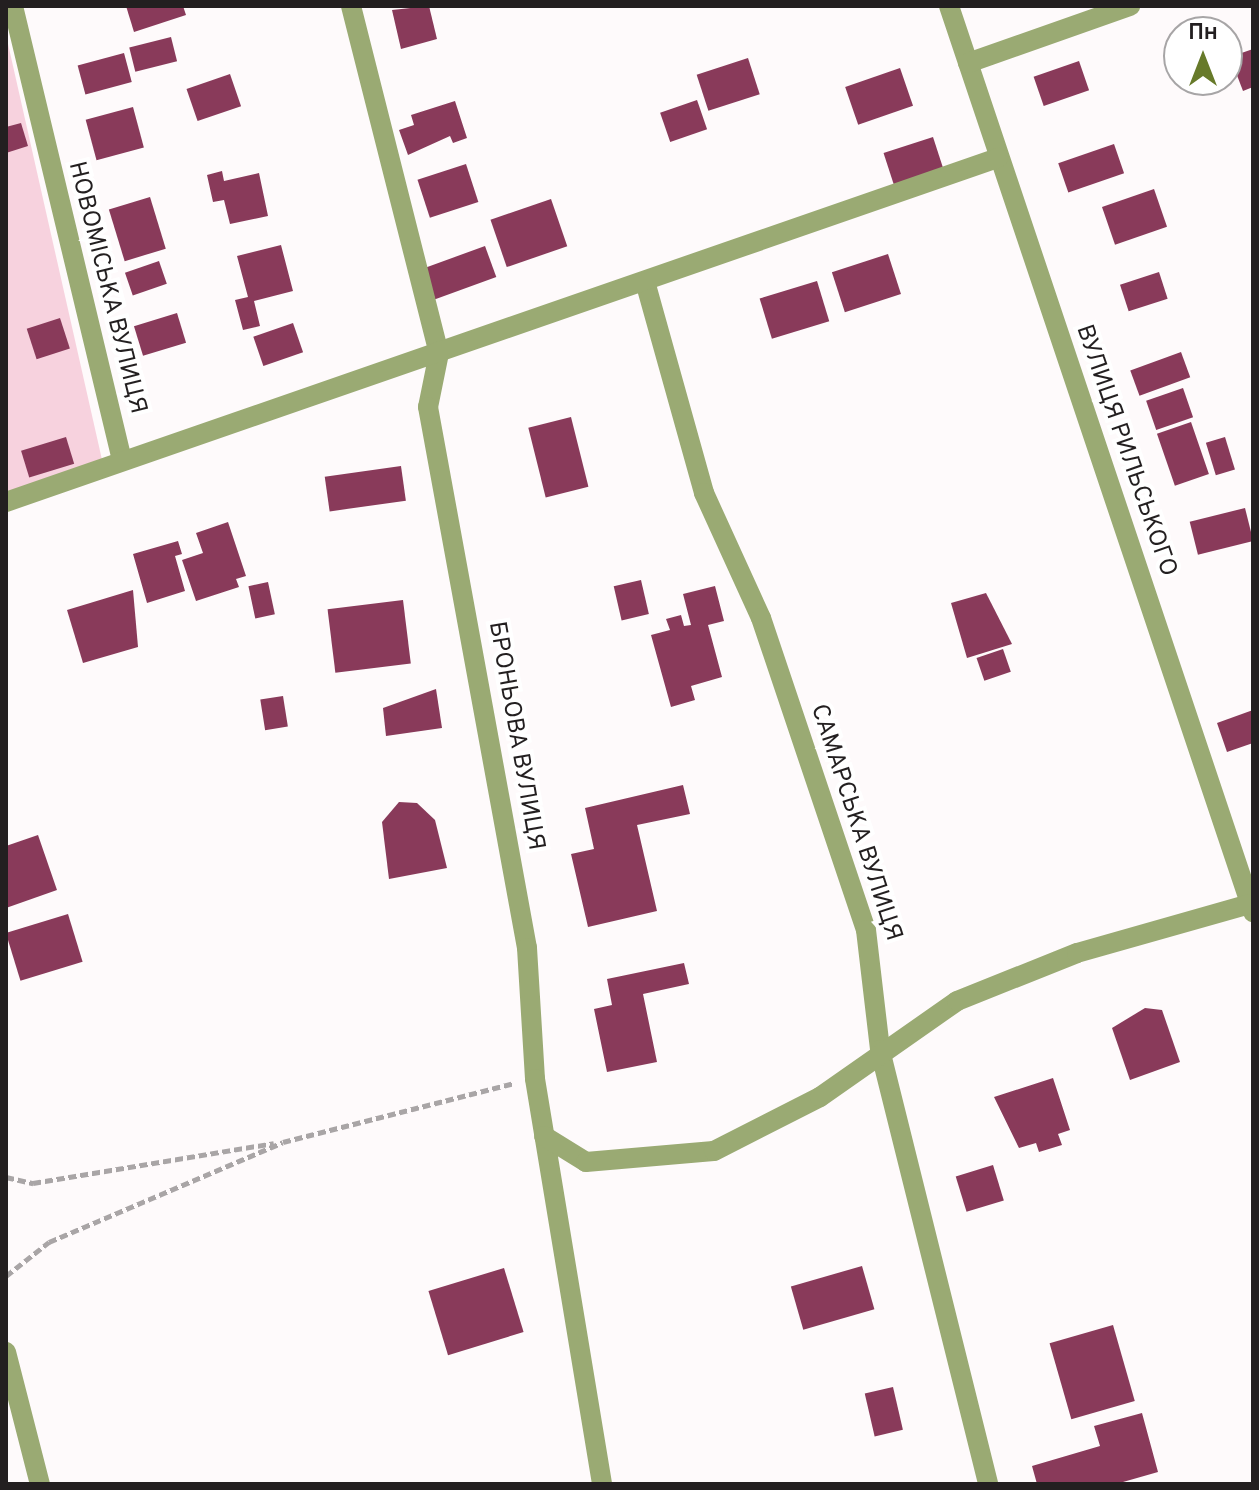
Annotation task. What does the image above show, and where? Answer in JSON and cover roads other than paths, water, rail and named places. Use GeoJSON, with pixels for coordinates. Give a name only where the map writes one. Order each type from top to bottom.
{"type":"FeatureCollection","features":[{"type":"Feature","properties":{"kind":"street","name":"НОВОМІСЬКА ВУЛИЦЯ"},"geometry":{"type":"LineString","coordinates":[[13,6],[122,461]]}},
{"type":"Feature","properties":{"kind":"street","name":"БРОНЬОВА ВУЛИЦЯ"},"geometry":{"type":"LineString","coordinates":[[351,6],[439,353],[428,407],[527,948],[535,1079],[602,1484]]}},
{"type":"Feature","properties":{"kind":"street","name":"ВУЛИЦЯ РИЛЬСЬКОГО"},"geometry":{"type":"LineString","coordinates":[[949,6],[1251,908]]}},
{"type":"Feature","properties":{"kind":"street"},"geometry":{"type":"LineString","coordinates":[[968,63],[1130,6]]}},
{"type":"Feature","properties":{"kind":"street"},"geometry":{"type":"LineString","coordinates":[[6,502],[646,285],[998,158]]}},
{"type":"Feature","properties":{"kind":"street","name":"САМАРСЬКА ВУЛИЦЯ"},"geometry":{"type":"LineString","coordinates":[[646,285],[704,493],[761,618],[866,930],[880,1050],[988,1484]]}},
{"type":"Feature","properties":{"kind":"street"},"geometry":{"type":"LineString","coordinates":[[544,1136],[586,1162],[714,1151],[820,1097],[880,1050],[957,1001],[1077,953],[1251,908]]}},
{"type":"Feature","properties":{"kind":"street"},"geometry":{"type":"LineString","coordinates":[[6,1352],[40,1484]]}}]}
